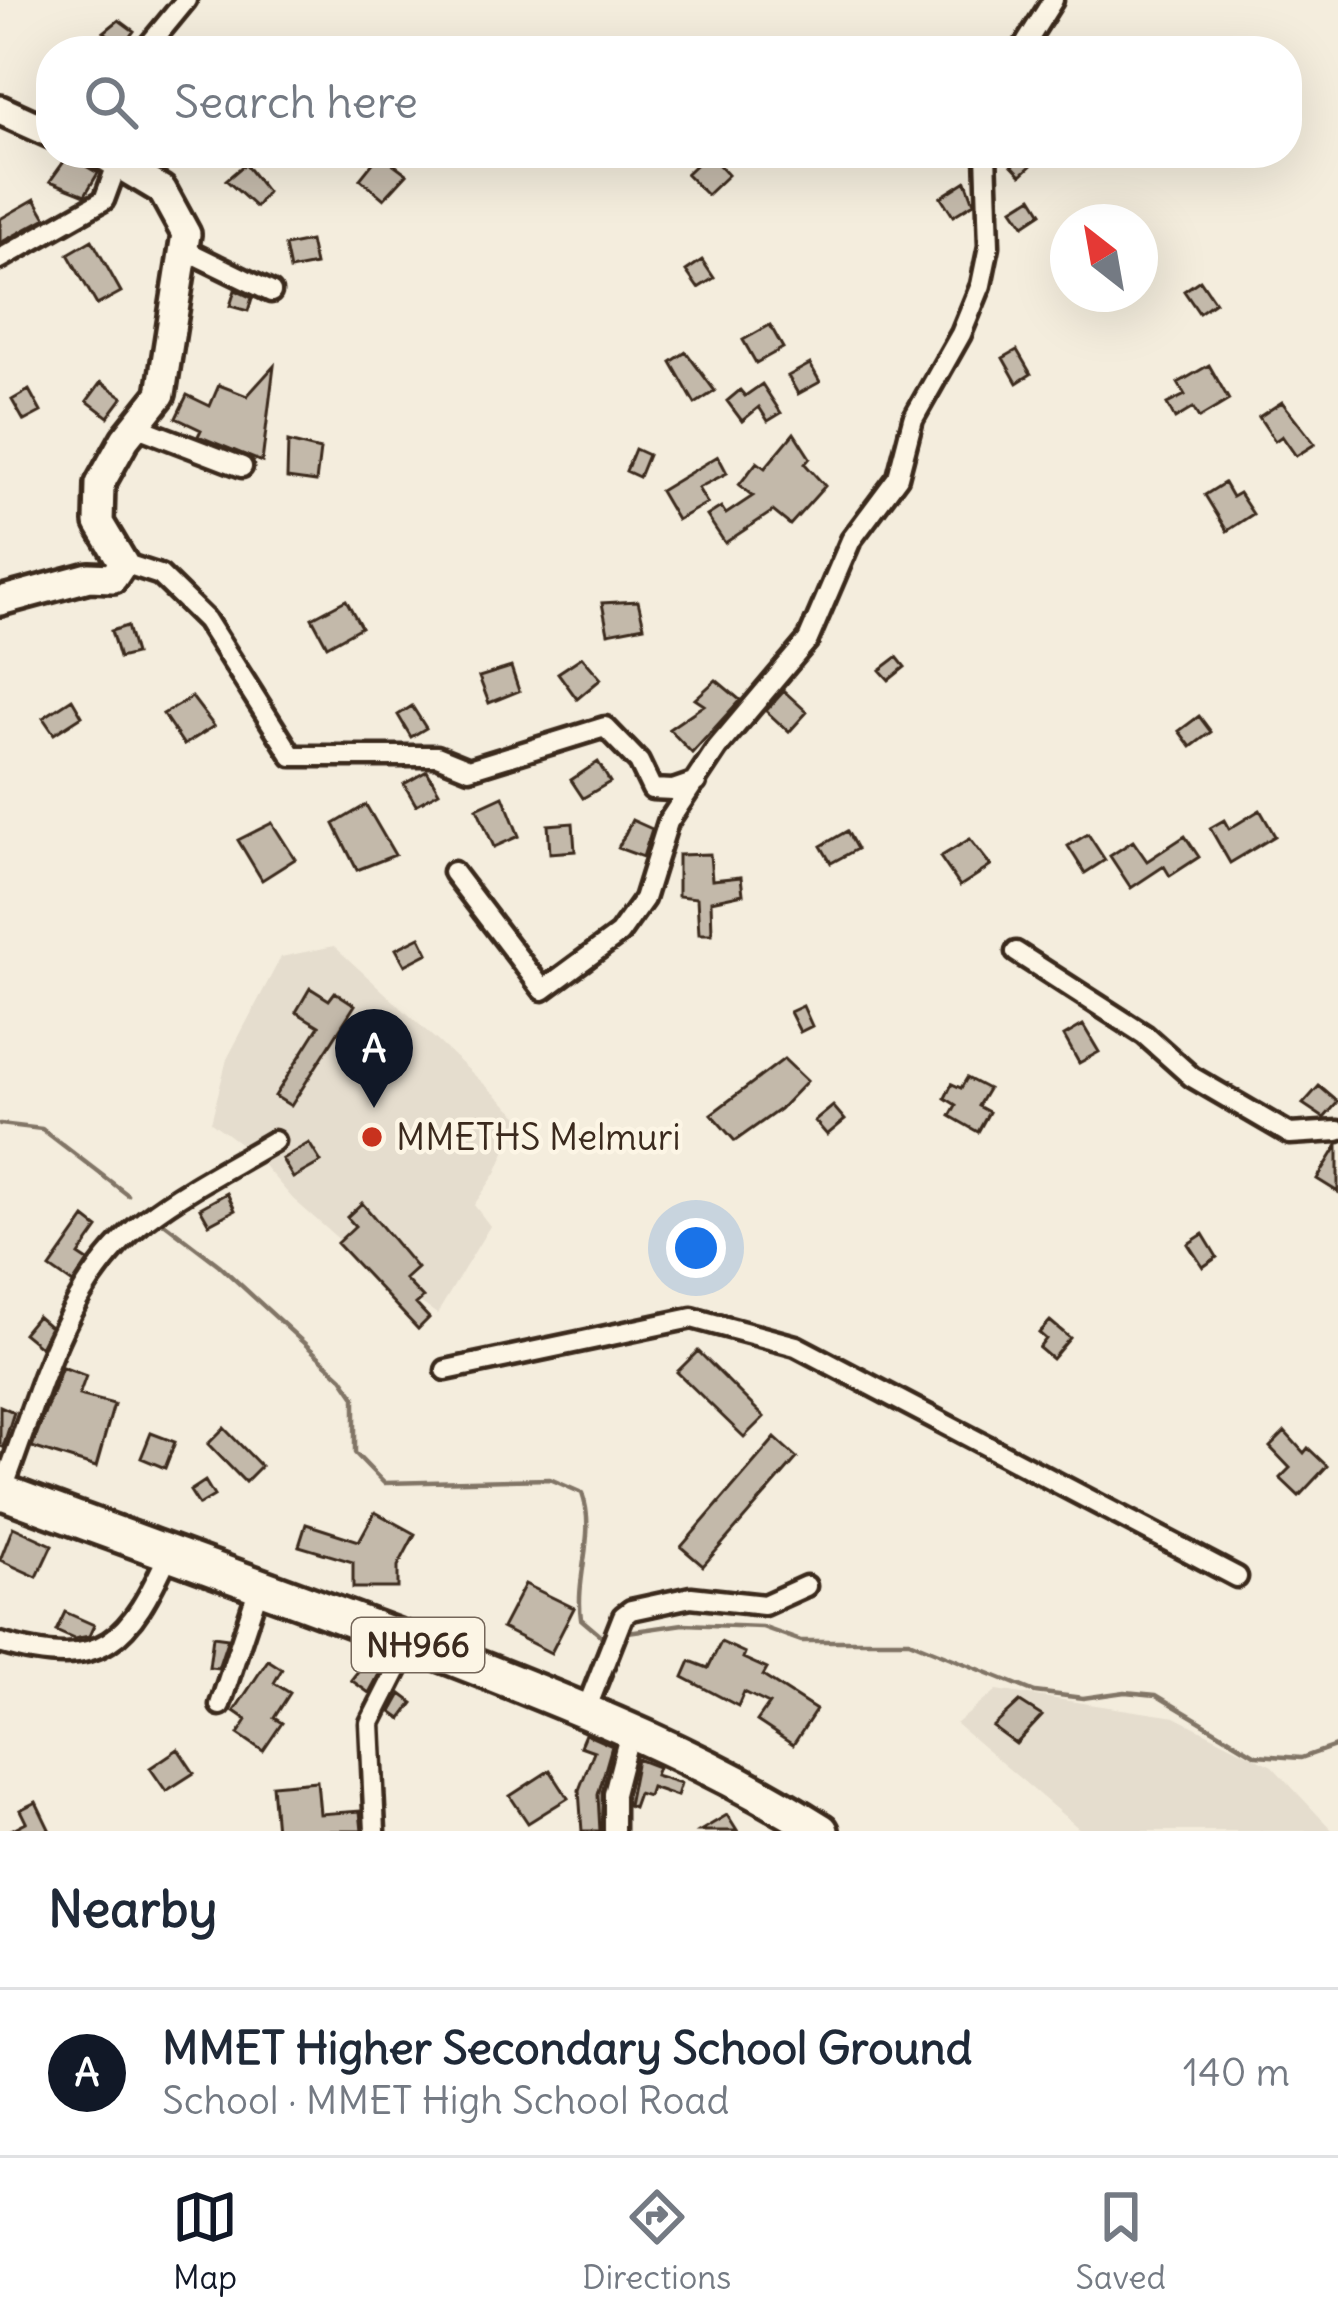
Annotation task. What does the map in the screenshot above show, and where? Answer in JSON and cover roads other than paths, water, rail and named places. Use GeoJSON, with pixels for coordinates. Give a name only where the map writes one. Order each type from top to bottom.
{"type":"FeatureCollection","features":[{"type":"Feature","properties":{"kind":"highway","name":"NH966"},"geometry":{"type":"LineString","coordinates":[[1,1491],[411,1642],[590,1701],[631,1728],[746,1784],[821,1831]]}},
{"type":"Feature","properties":{"kind":"street"},"geometry":{"type":"LineString","coordinates":[[156,36],[186,0]]}},
{"type":"Feature","properties":{"kind":"street"},"geometry":{"type":"LineString","coordinates":[[1030,36],[1053,0]]}},
{"type":"Feature","properties":{"kind":"street"},"geometry":{"type":"LineString","coordinates":[[0,110],[36,126]]}},
{"type":"Feature","properties":{"kind":"street"},"geometry":{"type":"LineString","coordinates":[[0,259],[104,200],[108,168]]}},
{"type":"Feature","properties":{"kind":"street"},"geometry":{"type":"LineString","coordinates":[[126,168],[162,190],[187,234],[161,394],[135,425],[100,484],[99,523],[123,563],[160,574],[206,620],[292,756],[330,760],[437,756],[469,769],[605,727],[639,762],[652,789],[673,790],[696,782]]}},
{"type":"Feature","properties":{"kind":"street"},"geometry":{"type":"LineString","coordinates":[[453,872],[543,990],[619,934],[644,899],[668,822],[808,640],[850,539],[898,477],[913,418],[961,334],[981,285],[989,246],[986,168]]}},
{"type":"Feature","properties":{"kind":"street"},"geometry":{"type":"LineString","coordinates":[[185,250],[272,292]]}},
{"type":"Feature","properties":{"kind":"street"},"geometry":{"type":"LineString","coordinates":[[135,425],[242,467]]}},
{"type":"Feature","properties":{"kind":"street"},"geometry":{"type":"LineString","coordinates":[[0,601],[88,577],[113,578],[123,563]]}},
{"type":"Feature","properties":{"kind":"street"},"geometry":{"type":"LineString","coordinates":[[1016,952],[1145,1035],[1192,1077],[1290,1134],[1338,1131]]}},
{"type":"Feature","properties":{"kind":"street"},"geometry":{"type":"LineString","coordinates":[[1,1491],[64,1328],[96,1272],[145,1220],[274,1141]]}},
{"type":"Feature","properties":{"kind":"street"},"geometry":{"type":"LineString","coordinates":[[446,1370],[692,1318],[796,1346],[1237,1577]]}},
{"type":"Feature","properties":{"kind":"street"},"geometry":{"type":"LineString","coordinates":[[0,1643],[80,1655],[110,1645],[149,1596],[170,1551]]}},
{"type":"Feature","properties":{"kind":"street"},"geometry":{"type":"LineString","coordinates":[[220,1705],[260,1584]]}},
{"type":"Feature","properties":{"kind":"street"},"geometry":{"type":"LineString","coordinates":[[590,1701],[623,1616],[692,1598],[764,1605],[806,1586]]}},
{"type":"Feature","properties":{"kind":"street"},"geometry":{"type":"LineString","coordinates":[[375,1831],[370,1724],[411,1642]]}},
{"type":"Feature","properties":{"kind":"street"},"geometry":{"type":"LineString","coordinates":[[614,1831],[614,1794],[631,1728]]}},
{"type":"Feature","properties":{"kind":"waterway"},"geometry":{"type":"LineString","coordinates":[[0,1124],[42,1129],[128,1195]]}},
{"type":"Feature","properties":{"kind":"waterway"},"geometry":{"type":"LineString","coordinates":[[156,1217],[219,1265],[342,1378],[355,1397],[355,1453],[384,1483],[550,1479],[582,1493],[587,1539],[581,1619],[601,1636],[610,1635]]}},
{"type":"Feature","properties":{"kind":"waterway"},"geometry":{"type":"LineString","coordinates":[[621,1633],[683,1624],[762,1627],[801,1641],[909,1641],[1035,1692],[1083,1698],[1125,1692],[1156,1695],[1256,1755],[1301,1758],[1338,1745]]}},
{"type":"Feature","properties":{"kind":"place","name":"MMET Higher Secondary School Ground"},"geometry":{"type":"Point","coordinates":[374,1108]}},
{"type":"Feature","properties":{"kind":"place","name":"MMETHS Melmuri"},"geometry":{"type":"Point","coordinates":[372,1137]}}]}
